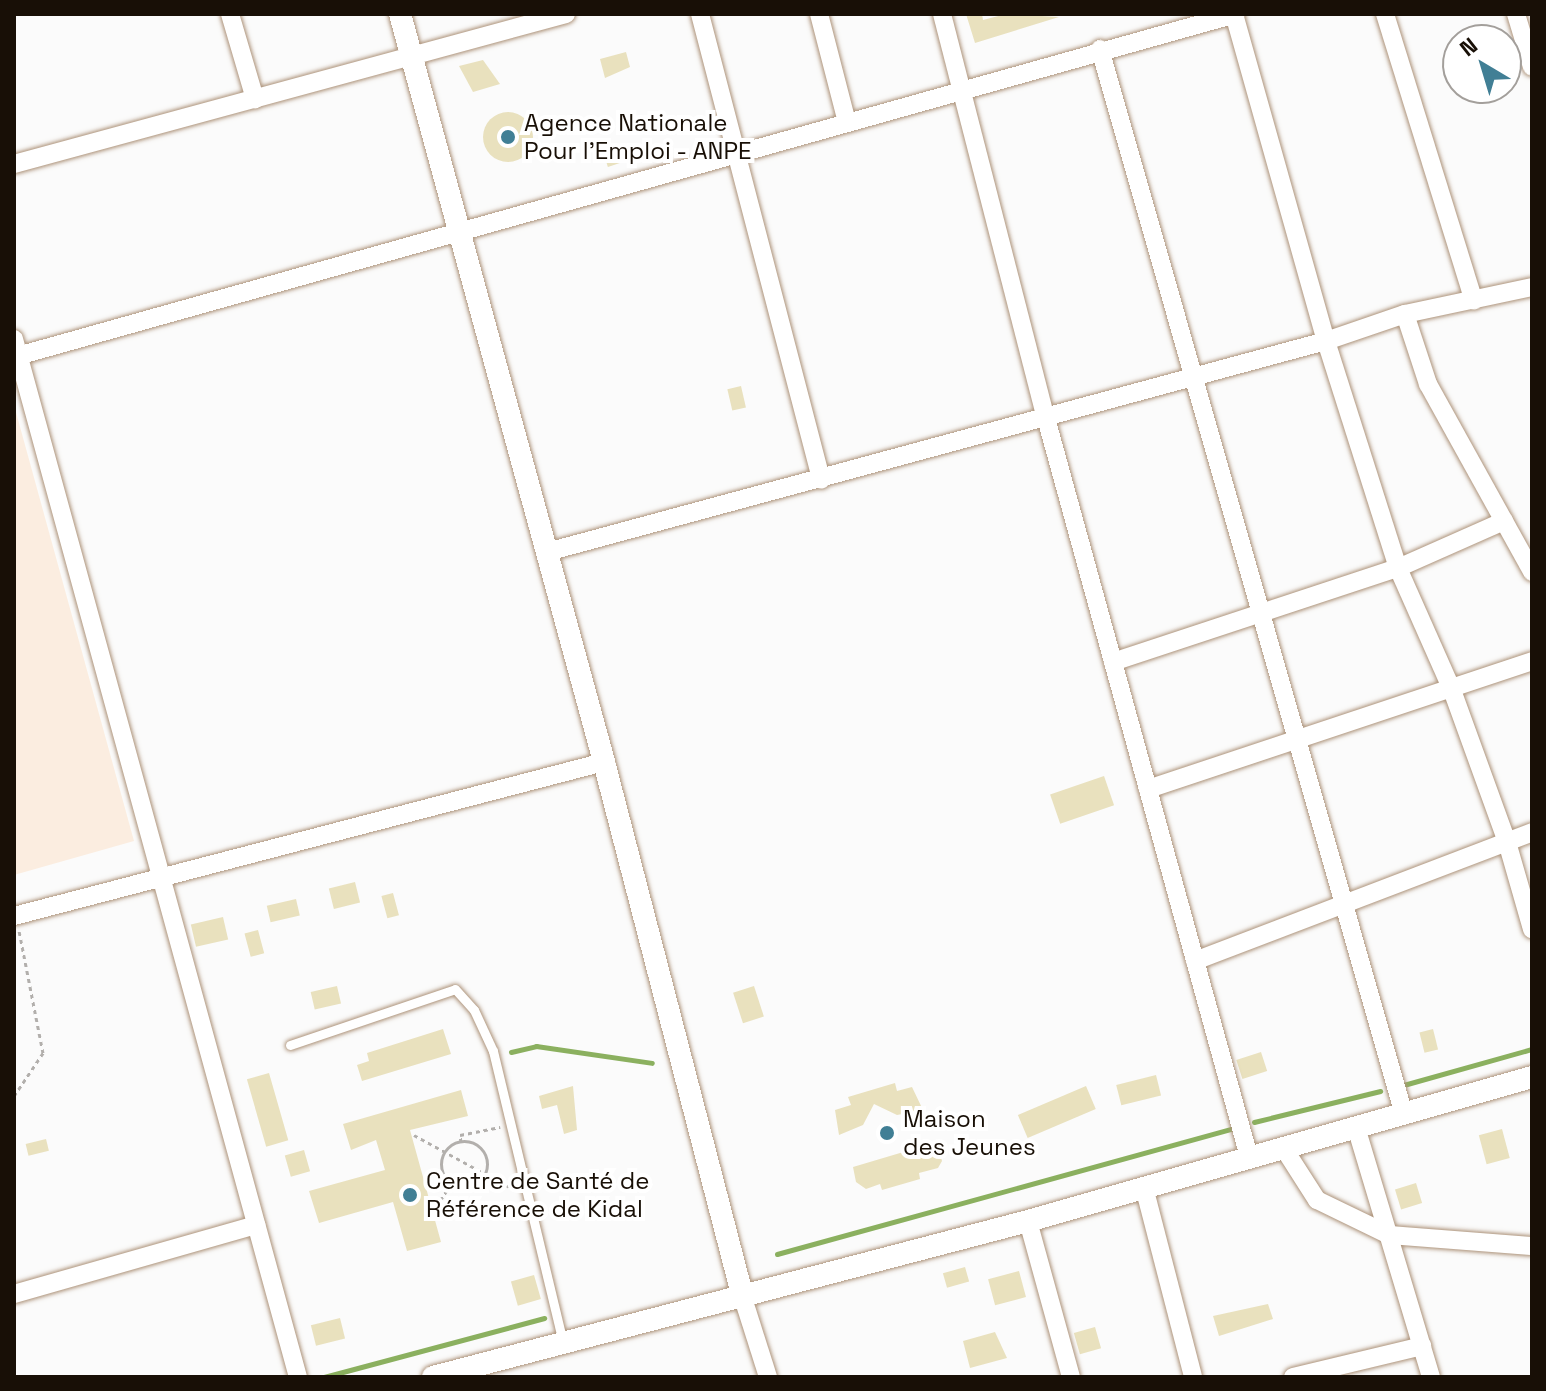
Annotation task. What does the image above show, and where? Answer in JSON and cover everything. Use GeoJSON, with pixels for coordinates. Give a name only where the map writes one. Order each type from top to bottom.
{"type":"FeatureCollection","features":[{"type":"Feature","properties":{"kind":"street"},"geometry":{"type":"LineString","coordinates":[[230,14],[255,99]]}},
{"type":"Feature","properties":{"kind":"street"},"geometry":{"type":"LineString","coordinates":[[400,14],[604,762],[743,1298],[768,1377]]}},
{"type":"Feature","properties":{"kind":"street"},"geometry":{"type":"LineString","coordinates":[[14,164],[565,14]]}},
{"type":"Feature","properties":{"kind":"street"},"geometry":{"type":"LineString","coordinates":[[700,14],[821,480]]}},
{"type":"Feature","properties":{"kind":"street"},"geometry":{"type":"LineString","coordinates":[[819,14],[847,122]]}},
{"type":"Feature","properties":{"kind":"street"},"geometry":{"type":"LineString","coordinates":[[942,14],[1046,418],[1249,1157]]}},
{"type":"Feature","properties":{"kind":"street"},"geometry":{"type":"LineString","coordinates":[[298,1377],[15,350],[459,231],[1213,17],[1235,14],[1326,341],[1398,568],[1452,690],[1507,842],[1532,929]]}},
{"type":"Feature","properties":{"kind":"street"},"geometry":{"type":"LineString","coordinates":[[1385,14],[1474,301]]}},
{"type":"Feature","properties":{"kind":"street"},"geometry":{"type":"LineString","coordinates":[[1516,14],[1532,67]]}},
{"type":"Feature","properties":{"kind":"street"},"geometry":{"type":"LineString","coordinates":[[1100,49],[1190,375],[1403,1111]]}},
{"type":"Feature","properties":{"kind":"street"},"geometry":{"type":"LineString","coordinates":[[547,552],[821,480],[1190,375],[1326,341],[1405,314],[1532,287]]}},
{"type":"Feature","properties":{"kind":"street"},"geometry":{"type":"LineString","coordinates":[[1405,314],[1428,384],[1532,572]]}},
{"type":"Feature","properties":{"kind":"street"},"geometry":{"type":"LineString","coordinates":[[1113,662],[1398,568],[1504,521]]}},
{"type":"Feature","properties":{"kind":"street"},"geometry":{"type":"LineString","coordinates":[[1148,789],[1297,744],[1532,661]]}},
{"type":"Feature","properties":{"kind":"street"},"geometry":{"type":"LineString","coordinates":[[15,916],[161,881],[604,762]]}},
{"type":"Feature","properties":{"kind":"street"},"geometry":{"type":"LineString","coordinates":[[1195,961],[1342,902],[1532,832]]}},
{"type":"Feature","properties":{"kind":"street"},"geometry":{"type":"LineString","coordinates":[[433,1377],[1028,1221],[1403,1111],[1532,1077]]}},
{"type":"Feature","properties":{"kind":"street"},"geometry":{"type":"LineString","coordinates":[[1356,1127],[1431,1377]]}},
{"type":"Feature","properties":{"kind":"street"},"geometry":{"type":"LineString","coordinates":[[1283,1147],[1317,1200],[1389,1235],[1532,1246]]}},
{"type":"Feature","properties":{"kind":"street"},"geometry":{"type":"LineString","coordinates":[[1144,1187],[1193,1377]]}},
{"type":"Feature","properties":{"kind":"street"},"geometry":{"type":"LineString","coordinates":[[1028,1221],[1071,1377]]}},
{"type":"Feature","properties":{"kind":"street"},"geometry":{"type":"LineString","coordinates":[[14,1294],[256,1225]]}},
{"type":"Feature","properties":{"kind":"street"},"geometry":{"type":"LineString","coordinates":[[1293,1377],[1422,1346]]}},
{"type":"Feature","properties":{"kind":"lane"},"geometry":{"type":"LineString","coordinates":[[290,1045],[455,989],[474,1010],[493,1051],[563,1342]]}},
{"type":"Feature","properties":{"kind":"path"},"geometry":{"type":"LineString","coordinates":[[14,1096],[43,1053],[15,916]]}},
{"type":"Feature","properties":{"kind":"path"},"geometry":{"type":"LineString","coordinates":[[461,1142],[460,1135],[511,1125]]}},
{"type":"Feature","properties":{"kind":"path"},"geometry":{"type":"LineString","coordinates":[[414,1135],[529,1198]]}},
{"type":"Feature","properties":{"kind":"path"},"geometry":{"type":"LineString","coordinates":[[461,1142],[481,1148],[487,1160],[484,1174],[474,1185],[452,1182],[440,1165],[444,1151],[461,1142]]}},
{"type":"Feature","properties":{"kind":"path"},"geometry":{"type":"LineString","coordinates":[[436,1207],[452,1182]]}},
{"type":"Feature","properties":{"kind":"shaded area"},"geometry":{"type":"Polygon","coordinates":[[[14,405],[134,841],[14,875],[14,405]]]}},
{"type":"Feature","properties":{"kind":"building"},"geometry":{"type":"Polygon","coordinates":[[[966,14],[982,14],[983,20],[1006,14],[1059,17],[975,43],[966,14]]]}},
{"type":"Feature","properties":{"kind":"building"},"geometry":{"type":"Polygon","coordinates":[[[626,52],[630,67],[605,78],[600,59],[626,52]]]}},
{"type":"Feature","properties":{"kind":"building"},"geometry":{"type":"Polygon","coordinates":[[[483,60],[500,84],[473,92],[459,66],[483,60]]]}},
{"type":"Feature","properties":{"kind":"building","name":"Agence Nationale Pour l’Emploi - ANPE"},"geometry":{"type":"Polygon","coordinates":[[[508,112],[525,120],[533,137],[525,154],[508,162],[491,154],[483,137],[491,120],[508,112]]]}},
{"type":"Feature","properties":{"kind":"building"},"geometry":{"type":"Polygon","coordinates":[[[621,149],[625,161],[608,167],[604,155],[621,149]]]}},
{"type":"Feature","properties":{"kind":"building"},"geometry":{"type":"Polygon","coordinates":[[[741,386],[746,407],[732,411],[727,389],[741,386]]]}},
{"type":"Feature","properties":{"kind":"building"},"geometry":{"type":"Polygon","coordinates":[[[1104,776],[1114,805],[1060,824],[1050,795],[1104,776]]]}},
{"type":"Feature","properties":{"kind":"building"},"geometry":{"type":"Polygon","coordinates":[[[355,882],[360,902],[334,909],[329,889],[355,882]]]}},
{"type":"Feature","properties":{"kind":"building"},"geometry":{"type":"Polygon","coordinates":[[[393,893],[399,915],[387,918],[381,896],[393,893]]]}},
{"type":"Feature","properties":{"kind":"building"},"geometry":{"type":"Polygon","coordinates":[[[296,899],[300,916],[271,922],[267,906],[296,899]]]}},
{"type":"Feature","properties":{"kind":"building"},"geometry":{"type":"Polygon","coordinates":[[[223,917],[228,939],[196,947],[191,924],[223,917]]]}},
{"type":"Feature","properties":{"kind":"building"},"geometry":{"type":"Polygon","coordinates":[[[258,930],[264,953],[251,957],[244,934],[258,930]]]}},
{"type":"Feature","properties":{"kind":"building"},"geometry":{"type":"Polygon","coordinates":[[[337,986],[341,1004],[315,1010],[311,992],[337,986]]]}},
{"type":"Feature","properties":{"kind":"building"},"geometry":{"type":"Polygon","coordinates":[[[754,986],[764,1016],[743,1023],[733,993],[754,986]]]}},
{"type":"Feature","properties":{"kind":"building"},"geometry":{"type":"Polygon","coordinates":[[[443,1029],[451,1054],[362,1081],[357,1065],[369,1061],[367,1053],[443,1029]]]}},
{"type":"Feature","properties":{"kind":"building"},"geometry":{"type":"Polygon","coordinates":[[[1433,1029],[1438,1049],[1424,1053],[1419,1032],[1433,1029]]]}},
{"type":"Feature","properties":{"kind":"building"},"geometry":{"type":"Polygon","coordinates":[[[1261,1052],[1267,1071],[1242,1079],[1236,1060],[1261,1052]]]}},
{"type":"Feature","properties":{"kind":"building"},"geometry":{"type":"Polygon","coordinates":[[[269,1073],[288,1140],[266,1147],[247,1079],[269,1073]]]}},
{"type":"Feature","properties":{"kind":"building"},"geometry":{"type":"Polygon","coordinates":[[[1156,1075],[1161,1095],[1121,1105],[1116,1085],[1156,1075]]]}},
{"type":"Feature","properties":{"kind":"building"},"geometry":{"type":"Polygon","coordinates":[[[895,1083],[897,1091],[912,1087],[923,1110],[897,1115],[874,1104],[863,1125],[839,1135],[835,1110],[851,1105],[848,1097],[895,1083]]]}},
{"type":"Feature","properties":{"kind":"building"},"geometry":{"type":"Polygon","coordinates":[[[573,1086],[577,1130],[564,1134],[557,1105],[542,1109],[539,1096],[573,1086]]]}},
{"type":"Feature","properties":{"kind":"building"},"geometry":{"type":"Polygon","coordinates":[[[1086,1086],[1096,1109],[1028,1138],[1018,1115],[1086,1086]]]}},
{"type":"Feature","properties":{"kind":"building"},"geometry":{"type":"Polygon","coordinates":[[[461,1090],[468,1116],[410,1130],[441,1242],[407,1251],[393,1202],[319,1223],[309,1191],[385,1170],[376,1140],[351,1150],[343,1124],[461,1090]]]}},
{"type":"Feature","properties":{"kind":"building"},"geometry":{"type":"Polygon","coordinates":[[[1502,1129],[1510,1158],[1487,1164],[1479,1135],[1502,1129]]]}},
{"type":"Feature","properties":{"kind":"building"},"geometry":{"type":"Polygon","coordinates":[[[46,1139],[49,1151],[29,1156],[26,1144],[46,1139]]]}},
{"type":"Feature","properties":{"kind":"building"},"geometry":{"type":"Polygon","coordinates":[[[937,1142],[942,1161],[938,1168],[919,1173],[920,1179],[882,1190],[880,1184],[866,1189],[856,1182],[853,1167],[937,1142]]]}},
{"type":"Feature","properties":{"kind":"building"},"geometry":{"type":"Polygon","coordinates":[[[304,1150],[310,1171],[291,1177],[285,1156],[304,1150]]]}},
{"type":"Feature","properties":{"kind":"building"},"geometry":{"type":"Polygon","coordinates":[[[1416,1183],[1422,1203],[1401,1210],[1395,1189],[1416,1183]]]}},
{"type":"Feature","properties":{"kind":"building"},"geometry":{"type":"Polygon","coordinates":[[[965,1267],[969,1281],[947,1288],[943,1273],[965,1267]]]}},
{"type":"Feature","properties":{"kind":"building"},"geometry":{"type":"Polygon","coordinates":[[[1019,1271],[1026,1297],[995,1305],[988,1279],[1019,1271]]]}},
{"type":"Feature","properties":{"kind":"building"},"geometry":{"type":"Polygon","coordinates":[[[534,1275],[541,1299],[518,1306],[511,1282],[534,1275]]]}},
{"type":"Feature","properties":{"kind":"building"},"geometry":{"type":"Polygon","coordinates":[[[1268,1304],[1273,1319],[1219,1336],[1213,1316],[1268,1304]]]}},
{"type":"Feature","properties":{"kind":"building"},"geometry":{"type":"Polygon","coordinates":[[[340,1318],[345,1338],[316,1346],[311,1325],[340,1318]]]}},
{"type":"Feature","properties":{"kind":"building"},"geometry":{"type":"Polygon","coordinates":[[[1095,1327],[1101,1348],[1080,1354],[1074,1333],[1095,1327]]]}},
{"type":"Feature","properties":{"kind":"building"},"geometry":{"type":"Polygon","coordinates":[[[995,1332],[1007,1358],[970,1368],[963,1341],[995,1332]]]}},
{"type":"Feature","properties":{"kind":"waterway"},"geometry":{"type":"LineString","coordinates":[[511,1052],[536,1046],[652,1063]]}},
{"type":"Feature","properties":{"kind":"waterway"},"geometry":{"type":"LineString","coordinates":[[1400,1086],[1532,1049]]}},
{"type":"Feature","properties":{"kind":"waterway"},"geometry":{"type":"LineString","coordinates":[[1254,1122],[1380,1091]]}},
{"type":"Feature","properties":{"kind":"waterway"},"geometry":{"type":"LineString","coordinates":[[777,1254],[1231,1129]]}},
{"type":"Feature","properties":{"kind":"waterway"},"geometry":{"type":"LineString","coordinates":[[324,1377],[544,1318]]}},
{"type":"Feature","properties":{"kind":"place","name":"Agence Nationale Pour l’Emploi - ANPE"},"geometry":{"type":"Point","coordinates":[508,137]}},
{"type":"Feature","properties":{"kind":"place","name":"Maison des Jeunes"},"geometry":{"type":"Point","coordinates":[887,1133]}},
{"type":"Feature","properties":{"kind":"place","name":"Centre de Santé de Référence de Kidal"},"geometry":{"type":"Point","coordinates":[410,1195]}}]}
